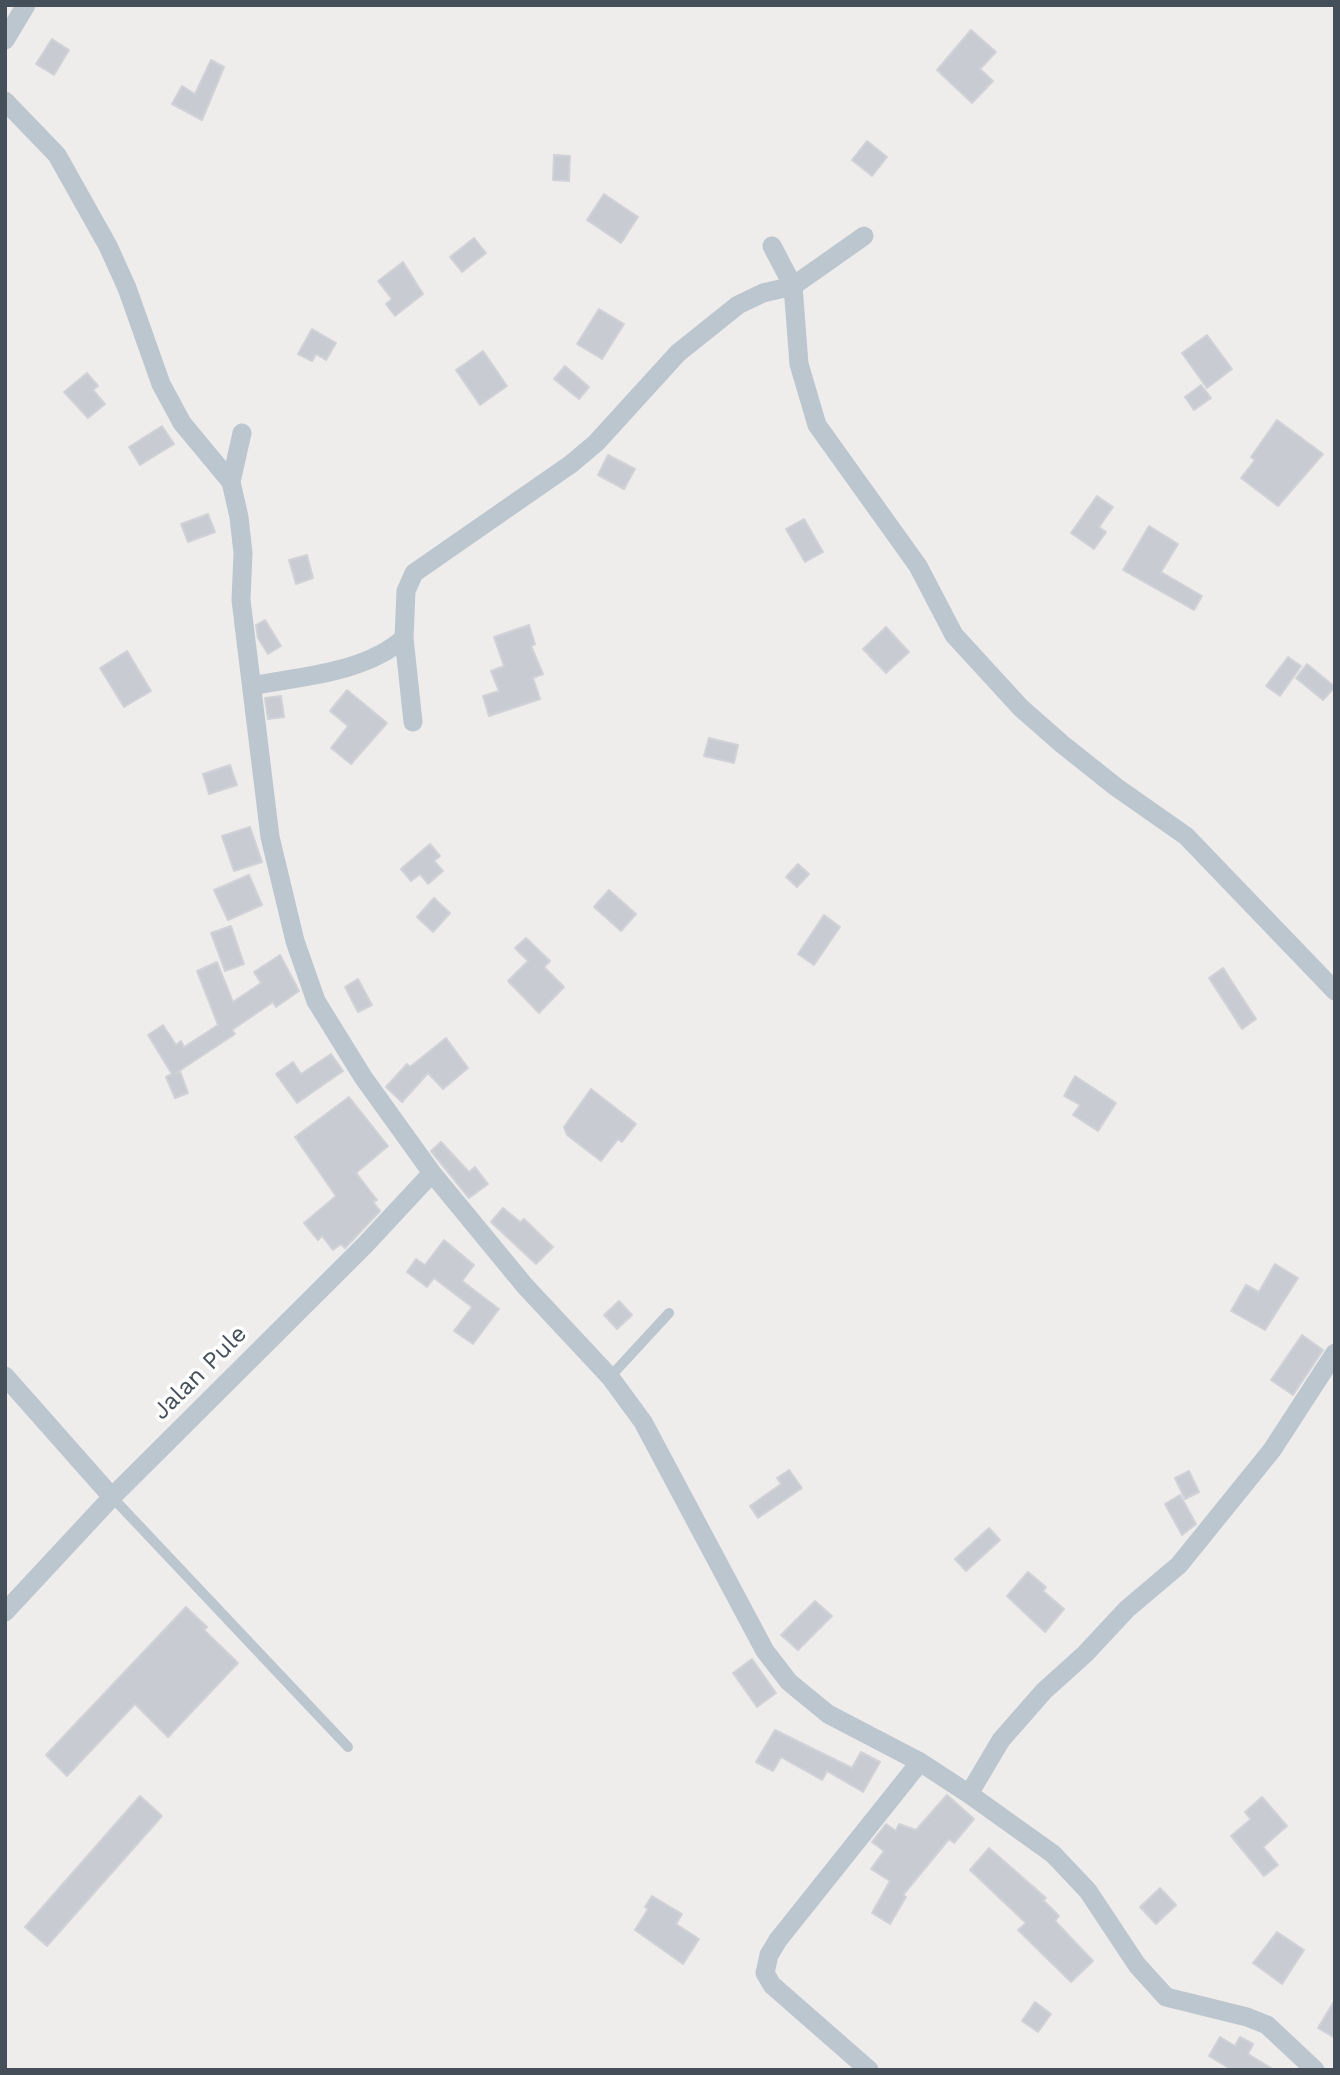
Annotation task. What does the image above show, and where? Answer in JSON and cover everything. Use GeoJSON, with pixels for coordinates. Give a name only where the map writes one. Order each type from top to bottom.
{"type":"FeatureCollection","features":[{"type":"Feature","properties":{"kind":"street"},"geometry":{"type":"LineString","coordinates":[[5,40],[26,5]]}},
{"type":"Feature","properties":{"kind":"street"},"geometry":{"type":"LineString","coordinates":[[5,101],[57,155],[127,288],[161,384],[182,423],[231,482]]}},
{"type":"Feature","properties":{"kind":"street"},"geometry":{"type":"LineString","coordinates":[[413,722],[404,638],[405,591],[414,573],[571,464],[596,443],[669,362],[738,305],[763,293],[793,286],[864,236]]}},
{"type":"Feature","properties":{"kind":"street"},"geometry":{"type":"LineString","coordinates":[[772,246],[793,286],[799,364],[817,425],[918,566],[954,635],[1021,708],[1062,744],[1116,787],[1186,836],[1335,991]]}},
{"type":"Feature","properties":{"kind":"street"},"geometry":{"type":"LineString","coordinates":[[242,433],[231,482],[243,553],[241,600],[270,837],[303,965],[317,1001],[363,1077],[432,1173],[525,1286],[610,1377],[643,1422],[765,1651],[789,1682],[828,1714],[920,1762],[1053,1854],[1088,1891],[1157,1990],[1180,2002],[1247,2017],[1266,2025],[1315,2070]]}},
{"type":"Feature","properties":{"kind":"street"},"geometry":{"type":"LineString","coordinates":[[252,686],[355,665],[376,657],[404,638]]}},
{"type":"Feature","properties":{"kind":"street","name":"Jalan Pule"},"geometry":{"type":"LineString","coordinates":[[5,1612],[112,1497],[365,1245],[432,1173]]}},
{"type":"Feature","properties":{"kind":"street"},"geometry":{"type":"LineString","coordinates":[[969,1794],[1001,1740],[1044,1691],[1085,1654],[1127,1609],[1179,1565],[1272,1450],[1335,1353]]}},
{"type":"Feature","properties":{"kind":"street"},"geometry":{"type":"LineString","coordinates":[[5,1376],[112,1497]]}},
{"type":"Feature","properties":{"kind":"street"},"geometry":{"type":"LineString","coordinates":[[869,2070],[772,1985],[765,1973],[769,1955],[778,1940],[920,1762]]}},
{"type":"Feature","properties":{"kind":"lane"},"geometry":{"type":"LineString","coordinates":[[610,1377],[669,1313]]}},
{"type":"Feature","properties":{"kind":"lane"},"geometry":{"type":"LineString","coordinates":[[112,1497],[348,1747]]}},
{"type":"Feature","properties":{"kind":"building"},"geometry":{"type":"Polygon","coordinates":[[[971,30],[996,52],[980,69],[993,81],[972,103],[937,70],[971,30]]]}},
{"type":"Feature","properties":{"kind":"building"},"geometry":{"type":"Polygon","coordinates":[[[52,39],[69,50],[54,75],[36,64],[52,39]]]}},
{"type":"Feature","properties":{"kind":"building"},"geometry":{"type":"Polygon","coordinates":[[[211,60],[224,67],[202,120],[172,104],[182,86],[195,94],[211,60]]]}},
{"type":"Feature","properties":{"kind":"building"},"geometry":{"type":"Polygon","coordinates":[[[867,141],[887,157],[872,176],[852,160],[867,141]]]}},
{"type":"Feature","properties":{"kind":"building"},"geometry":{"type":"Polygon","coordinates":[[[554,155],[570,156],[569,181],[553,180],[554,155]]]}},
{"type":"Feature","properties":{"kind":"building"},"geometry":{"type":"Polygon","coordinates":[[[604,194],[638,217],[621,243],[587,220],[604,194]]]}},
{"type":"Feature","properties":{"kind":"building"},"geometry":{"type":"Polygon","coordinates":[[[474,238],[486,253],[462,272],[450,257],[474,238]]]}},
{"type":"Feature","properties":{"kind":"building"},"geometry":{"type":"Polygon","coordinates":[[[403,262],[423,294],[395,316],[386,304],[392,299],[378,281],[403,262]]]}},
{"type":"Feature","properties":{"kind":"building"},"geometry":{"type":"Polygon","coordinates":[[[599,309],[624,324],[602,359],[577,344],[599,309]]]}},
{"type":"Feature","properties":{"kind":"building"},"geometry":{"type":"Polygon","coordinates":[[[312,329],[336,343],[326,360],[316,354],[312,361],[298,354],[312,329]]]}},
{"type":"Feature","properties":{"kind":"building"},"geometry":{"type":"Polygon","coordinates":[[[1207,335],[1232,369],[1207,388],[1182,353],[1207,335]]]}},
{"type":"Feature","properties":{"kind":"building"},"geometry":{"type":"Polygon","coordinates":[[[483,351],[507,386],[480,405],[456,370],[483,351]]]}},
{"type":"Feature","properties":{"kind":"building"},"geometry":{"type":"Polygon","coordinates":[[[565,366],[589,387],[579,399],[554,379],[565,366]]]}},
{"type":"Feature","properties":{"kind":"building"},"geometry":{"type":"Polygon","coordinates":[[[87,373],[98,386],[93,390],[105,404],[88,418],[64,392],[87,373]]]}},
{"type":"Feature","properties":{"kind":"building"},"geometry":{"type":"Polygon","coordinates":[[[1201,385],[1211,398],[1194,410],[1185,397],[1201,385]]]}},
{"type":"Feature","properties":{"kind":"building"},"geometry":{"type":"Polygon","coordinates":[[[1277,420],[1323,454],[1278,506],[1241,478],[1255,460],[1251,457],[1277,420]]]}},
{"type":"Feature","properties":{"kind":"building"},"geometry":{"type":"Polygon","coordinates":[[[162,426],[174,444],[140,465],[129,447],[162,426]]]}},
{"type":"Feature","properties":{"kind":"building"},"geometry":{"type":"Polygon","coordinates":[[[608,455],[635,469],[624,489],[598,475],[608,455]]]}},
{"type":"Feature","properties":{"kind":"building"},"geometry":{"type":"Polygon","coordinates":[[[1097,496],[1113,507],[1099,527],[1106,532],[1094,549],[1071,533],[1097,496]]]}},
{"type":"Feature","properties":{"kind":"building"},"geometry":{"type":"Polygon","coordinates":[[[208,514],[215,532],[188,542],[181,524],[208,514]]]}},
{"type":"Feature","properties":{"kind":"building"},"geometry":{"type":"Polygon","coordinates":[[[804,519],[823,552],[805,562],[786,529],[804,519]]]}},
{"type":"Feature","properties":{"kind":"building"},"geometry":{"type":"Polygon","coordinates":[[[1149,526],[1178,544],[1161,572],[1202,596],[1194,610],[1123,570],[1149,526]]]}},
{"type":"Feature","properties":{"kind":"building"},"geometry":{"type":"Polygon","coordinates":[[[307,555],[313,578],[296,584],[289,560],[307,555]]]}},
{"type":"Feature","properties":{"kind":"building"},"geometry":{"type":"Polygon","coordinates":[[[265,620],[281,646],[268,654],[258,638],[256,625],[265,620]]]}},
{"type":"Feature","properties":{"kind":"building"},"geometry":{"type":"Polygon","coordinates":[[[529,625],[535,644],[531,646],[543,674],[533,678],[540,699],[489,716],[483,696],[499,691],[491,671],[504,666],[494,637],[529,625]]]}},
{"type":"Feature","properties":{"kind":"building"},"geometry":{"type":"Polygon","coordinates":[[[886,627],[909,652],[886,673],[863,649],[886,627]]]}},
{"type":"Feature","properties":{"kind":"building"},"geometry":{"type":"Polygon","coordinates":[[[127,651],[151,691],[124,707],[100,668],[127,651]]]}},
{"type":"Feature","properties":{"kind":"building"},"geometry":{"type":"Polygon","coordinates":[[[1288,657],[1301,666],[1280,696],[1266,686],[1288,657]]]}},
{"type":"Feature","properties":{"kind":"building"},"geometry":{"type":"Polygon","coordinates":[[[1307,664],[1335,687],[1323,700],[1296,678],[1307,664]]]}},
{"type":"Feature","properties":{"kind":"building"},"geometry":{"type":"Polygon","coordinates":[[[347,690],[387,723],[351,764],[331,748],[348,726],[330,711],[347,690]]]}},
{"type":"Feature","properties":{"kind":"building"},"geometry":{"type":"Polygon","coordinates":[[[281,696],[284,717],[268,719],[265,698],[281,696]]]}},
{"type":"Feature","properties":{"kind":"building"},"geometry":{"type":"Polygon","coordinates":[[[709,738],[738,745],[734,763],[704,756],[709,738]]]}},
{"type":"Feature","properties":{"kind":"building"},"geometry":{"type":"Polygon","coordinates":[[[230,765],[237,785],[209,794],[203,774],[230,765]]]}},
{"type":"Feature","properties":{"kind":"building"},"geometry":{"type":"Polygon","coordinates":[[[250,827],[262,862],[234,871],[222,836],[250,827]]]}},
{"type":"Feature","properties":{"kind":"building"},"geometry":{"type":"Polygon","coordinates":[[[430,844],[440,856],[434,861],[443,871],[428,884],[420,874],[411,881],[401,869],[430,844]]]}},
{"type":"Feature","properties":{"kind":"building"},"geometry":{"type":"Polygon","coordinates":[[[798,864],[809,874],[797,887],[786,877],[798,864]]]}},
{"type":"Feature","properties":{"kind":"building"},"geometry":{"type":"Polygon","coordinates":[[[249,875],[262,905],[228,920],[214,890],[249,875]]]}},
{"type":"Feature","properties":{"kind":"building"},"geometry":{"type":"Polygon","coordinates":[[[609,890],[636,914],[621,931],[594,907],[609,890]]]}},
{"type":"Feature","properties":{"kind":"building"},"geometry":{"type":"Polygon","coordinates":[[[434,898],[450,913],[433,932],[417,917],[434,898]]]}},
{"type":"Feature","properties":{"kind":"building"},"geometry":{"type":"Polygon","coordinates":[[[824,915],[840,927],[814,965],[798,954],[824,915]]]}},
{"type":"Feature","properties":{"kind":"building"},"geometry":{"type":"Polygon","coordinates":[[[231,926],[244,964],[225,971],[211,933],[231,926]]]}},
{"type":"Feature","properties":{"kind":"building"},"geometry":{"type":"Polygon","coordinates":[[[526,938],[550,961],[544,967],[564,987],[539,1013],[508,981],[528,961],[515,948],[526,938]]]}},
{"type":"Feature","properties":{"kind":"building"},"geometry":{"type":"Polygon","coordinates":[[[280,955],[299,991],[276,1007],[273,1002],[232,1030],[235,1034],[176,1073],[180,1071],[188,1093],[175,1098],[166,1077],[172,1074],[148,1035],[163,1025],[176,1045],[181,1041],[184,1047],[218,1025],[197,971],[217,962],[233,1002],[261,983],[254,972],[280,955]]]}},
{"type":"Feature","properties":{"kind":"building"},"geometry":{"type":"Polygon","coordinates":[[[1223,968],[1256,1019],[1242,1029],[1209,978],[1223,968]]]}},
{"type":"Feature","properties":{"kind":"building"},"geometry":{"type":"Polygon","coordinates":[[[358,979],[372,1005],[358,1012],[345,987],[358,979]]]}},
{"type":"Feature","properties":{"kind":"building"},"geometry":{"type":"Polygon","coordinates":[[[446,1038],[468,1068],[443,1089],[428,1073],[402,1102],[386,1087],[407,1064],[410,1067],[446,1038]]]}},
{"type":"Feature","properties":{"kind":"building"},"geometry":{"type":"Polygon","coordinates":[[[331,1054],[343,1071],[297,1103],[276,1074],[293,1062],[301,1074],[331,1054]]]}},
{"type":"Feature","properties":{"kind":"building"},"geometry":{"type":"Polygon","coordinates":[[[1075,1076],[1116,1103],[1098,1131],[1073,1115],[1080,1105],[1064,1096],[1075,1076]]]}},
{"type":"Feature","properties":{"kind":"building"},"geometry":{"type":"Polygon","coordinates":[[[591,1089],[636,1124],[622,1142],[618,1139],[601,1161],[567,1135],[564,1127],[591,1089]]]}},
{"type":"Feature","properties":{"kind":"building"},"geometry":{"type":"Polygon","coordinates":[[[349,1097],[388,1146],[356,1173],[377,1200],[373,1202],[380,1211],[345,1248],[341,1244],[333,1250],[322,1236],[318,1240],[304,1223],[336,1196],[295,1137],[349,1097]]]}},
{"type":"Feature","properties":{"kind":"building"},"geometry":{"type":"Polygon","coordinates":[[[441,1142],[469,1172],[475,1167],[488,1184],[469,1198],[431,1151],[441,1142]]]}},
{"type":"Feature","properties":{"kind":"building"},"geometry":{"type":"Polygon","coordinates":[[[503,1208],[520,1222],[524,1219],[553,1247],[536,1264],[491,1222],[503,1208]]]}},
{"type":"Feature","properties":{"kind":"building"},"geometry":{"type":"Polygon","coordinates":[[[444,1240],[474,1265],[462,1281],[499,1309],[473,1344],[454,1331],[472,1307],[434,1278],[427,1287],[407,1272],[416,1259],[425,1265],[444,1240]]]}},
{"type":"Feature","properties":{"kind":"building"},"geometry":{"type":"Polygon","coordinates":[[[1275,1264],[1298,1278],[1265,1330],[1231,1311],[1246,1285],[1259,1292],[1275,1264]]]}},
{"type":"Feature","properties":{"kind":"building"},"geometry":{"type":"Polygon","coordinates":[[[619,1301],[632,1315],[617,1329],[604,1315],[619,1301]]]}},
{"type":"Feature","properties":{"kind":"building"},"geometry":{"type":"Polygon","coordinates":[[[1302,1335],[1323,1350],[1293,1395],[1271,1380],[1302,1335]]]}},
{"type":"Feature","properties":{"kind":"building"},"geometry":{"type":"Polygon","coordinates":[[[789,1470],[802,1488],[758,1518],[750,1506],[781,1484],[777,1478],[789,1470]]]}},
{"type":"Feature","properties":{"kind":"building"},"geometry":{"type":"Polygon","coordinates":[[[1189,1471],[1199,1492],[1185,1499],[1175,1478],[1189,1471]]]}},
{"type":"Feature","properties":{"kind":"building"},"geometry":{"type":"Polygon","coordinates":[[[1180,1495],[1196,1524],[1182,1535],[1165,1504],[1180,1495]]]}},
{"type":"Feature","properties":{"kind":"building"},"geometry":{"type":"Polygon","coordinates":[[[989,1528],[1000,1540],[966,1571],[955,1559],[989,1528]]]}},
{"type":"Feature","properties":{"kind":"building"},"geometry":{"type":"Polygon","coordinates":[[[1028,1572],[1046,1587],[1043,1591],[1064,1609],[1045,1632],[1007,1596],[1028,1572]]]}},
{"type":"Feature","properties":{"kind":"building"},"geometry":{"type":"Polygon","coordinates":[[[815,1601],[832,1616],[798,1650],[781,1635],[815,1601]]]}},
{"type":"Feature","properties":{"kind":"building"},"geometry":{"type":"Polygon","coordinates":[[[186,1607],[207,1627],[204,1630],[238,1663],[168,1737],[135,1704],[67,1776],[46,1755],[186,1607]]]}},
{"type":"Feature","properties":{"kind":"building"},"geometry":{"type":"Polygon","coordinates":[[[752,1659],[776,1693],[757,1707],[733,1673],[752,1659]]]}},
{"type":"Feature","properties":{"kind":"building"},"geometry":{"type":"Polygon","coordinates":[[[775,1730],[852,1768],[861,1752],[880,1762],[863,1792],[827,1771],[822,1780],[781,1757],[773,1771],[756,1762],[775,1730]]]}},
{"type":"Feature","properties":{"kind":"building"},"geometry":{"type":"Polygon","coordinates":[[[947,1795],[974,1819],[954,1843],[949,1839],[903,1895],[906,1897],[890,1924],[872,1913],[890,1881],[871,1869],[884,1851],[872,1842],[886,1824],[896,1831],[899,1824],[916,1830],[947,1795]]]}},
{"type":"Feature","properties":{"kind":"building"},"geometry":{"type":"Polygon","coordinates":[[[140,1796],[162,1816],[47,1946],[25,1927],[140,1796]]]}},
{"type":"Feature","properties":{"kind":"building"},"geometry":{"type":"Polygon","coordinates":[[[1262,1797],[1287,1826],[1263,1847],[1278,1865],[1264,1876],[1231,1836],[1251,1819],[1245,1812],[1262,1797]]]}},
{"type":"Feature","properties":{"kind":"building"},"geometry":{"type":"Polygon","coordinates":[[[989,1848],[1046,1898],[1043,1900],[1059,1916],[1055,1921],[1093,1961],[1071,1982],[1018,1930],[1026,1923],[970,1870],[989,1848]]]}},
{"type":"Feature","properties":{"kind":"building"},"geometry":{"type":"Polygon","coordinates":[[[1160,1888],[1176,1905],[1156,1924],[1140,1907],[1160,1888]]]}},
{"type":"Feature","properties":{"kind":"building"},"geometry":{"type":"Polygon","coordinates":[[[652,1896],[682,1914],[676,1924],[699,1939],[683,1964],[635,1930],[648,1909],[645,1907],[652,1896]]]}},
{"type":"Feature","properties":{"kind":"building"},"geometry":{"type":"Polygon","coordinates":[[[1277,1932],[1304,1950],[1282,1984],[1253,1963],[1277,1932]]]}},
{"type":"Feature","properties":{"kind":"building"},"geometry":{"type":"Polygon","coordinates":[[[1335,2000],[1335,2038],[1318,2028],[1335,2000]]]}},
{"type":"Feature","properties":{"kind":"building"},"geometry":{"type":"Polygon","coordinates":[[[1035,2002],[1051,2014],[1038,2032],[1022,2021],[1035,2002]]]}},
{"type":"Feature","properties":{"kind":"building"},"geometry":{"type":"Polygon","coordinates":[[[1220,2037],[1235,2046],[1240,2037],[1253,2044],[1248,2054],[1274,2070],[1232,2070],[1209,2056],[1220,2037]]]}}]}
